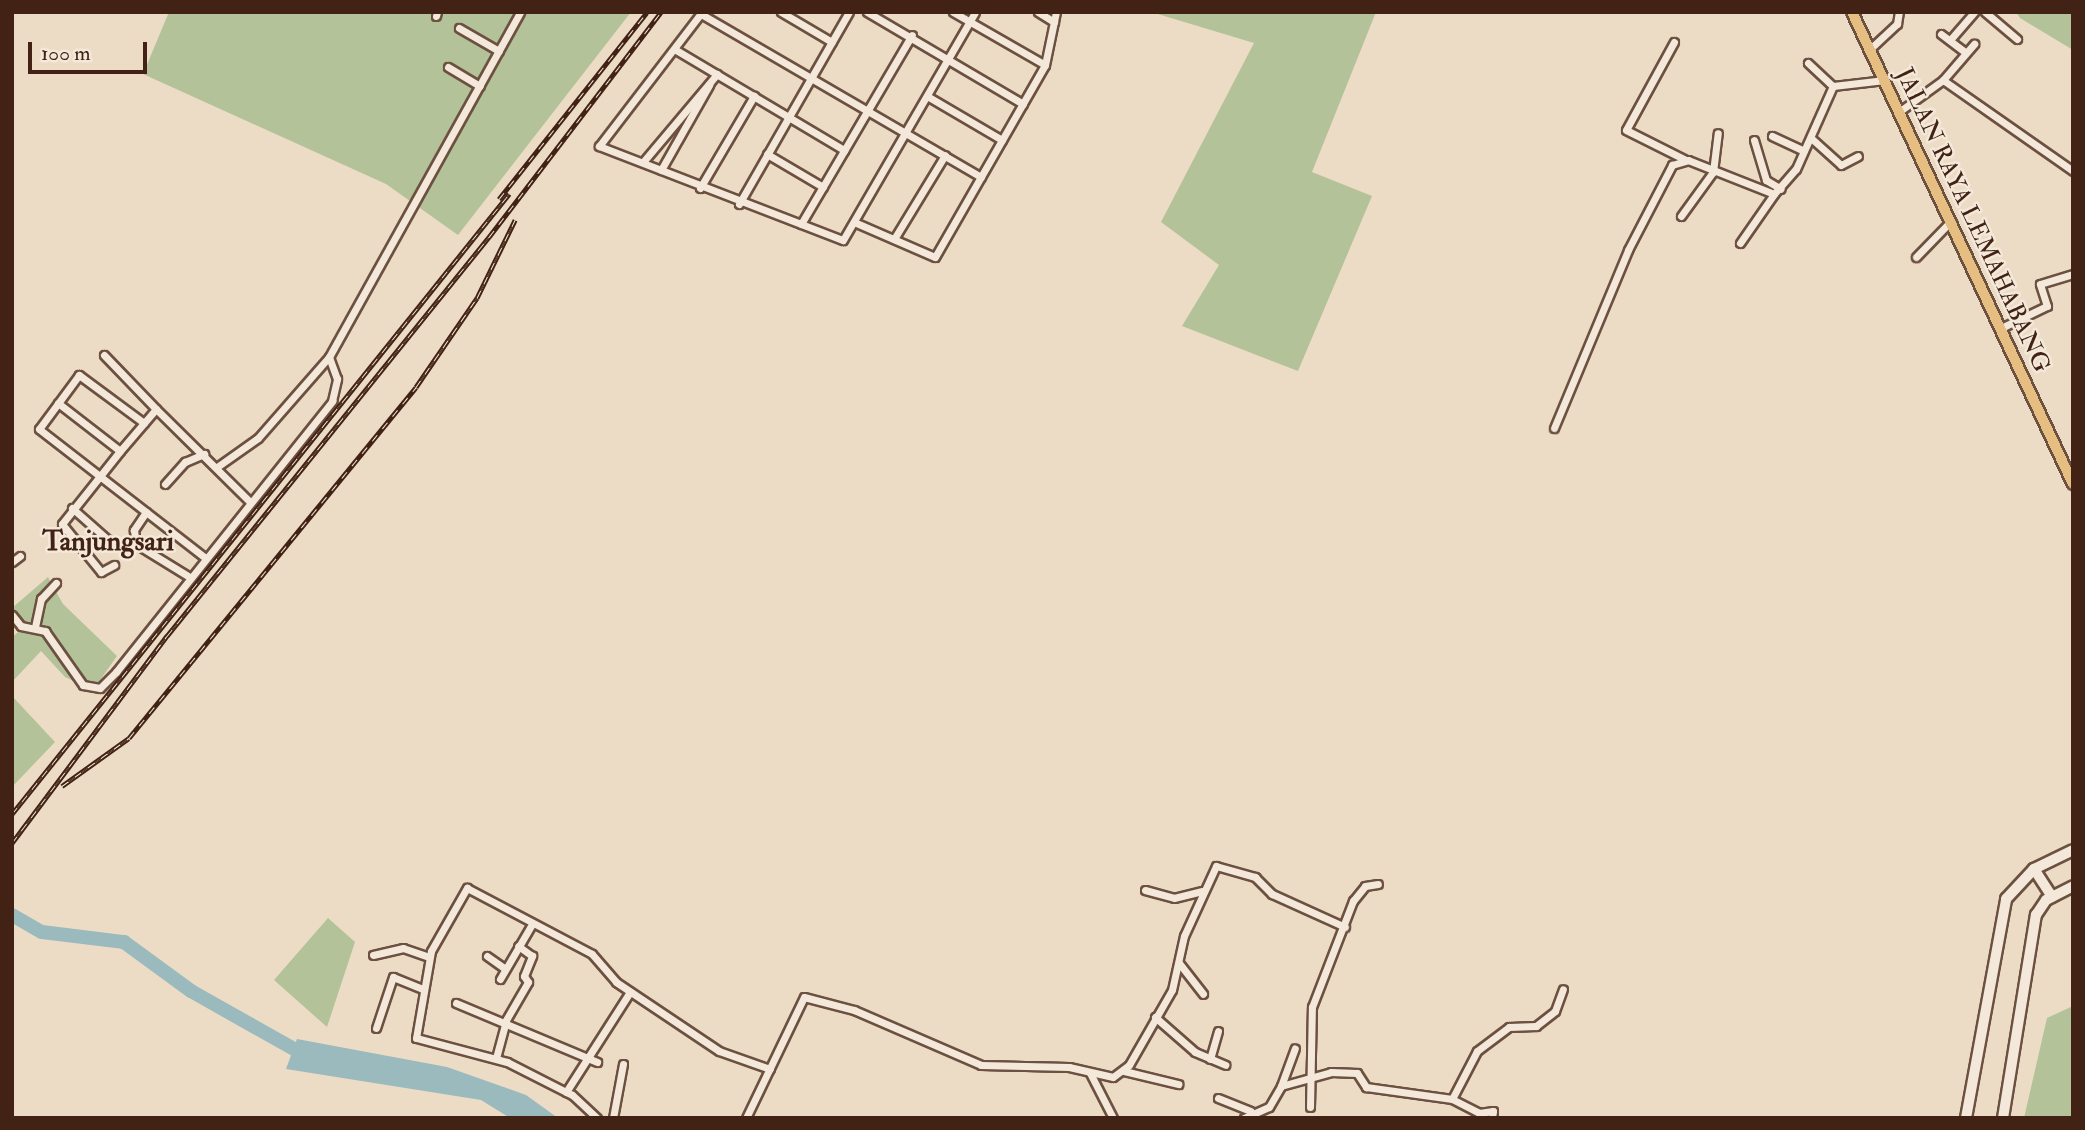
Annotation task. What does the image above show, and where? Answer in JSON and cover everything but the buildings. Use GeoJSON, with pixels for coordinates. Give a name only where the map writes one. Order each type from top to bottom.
{"type":"FeatureCollection","features":[{"type":"Feature","properties":{"kind":"main road","name":"JALAN RAYA LEMAHABANG"},"geometry":{"type":"LineString","coordinates":[[1852,12],[1952,220],[2073,484]]}},
{"type":"Feature","properties":{"kind":"main road"},"geometry":{"type":"LineString","coordinates":[[1966,1118],[2006,899],[2034,869],[2073,850]]}},
{"type":"Feature","properties":{"kind":"main road"},"geometry":{"type":"LineString","coordinates":[[2034,869],[2052,897]]}},
{"type":"Feature","properties":{"kind":"main road"},"geometry":{"type":"LineString","coordinates":[[2003,1118],[2036,915],[2052,897],[2073,886]]}},
{"type":"Feature","properties":{"kind":"street"},"geometry":{"type":"LineString","coordinates":[[217,467],[258,438],[330,357],[520,12]]}},
{"type":"Feature","properties":{"kind":"street"},"geometry":{"type":"LineString","coordinates":[[781,12],[832,42]]}},
{"type":"Feature","properties":{"kind":"street"},"geometry":{"type":"LineString","coordinates":[[739,204],[849,12]]}},
{"type":"Feature","properties":{"kind":"street"},"geometry":{"type":"LineString","coordinates":[[867,12],[912,36],[1023,104]]}},
{"type":"Feature","properties":{"kind":"street"},"geometry":{"type":"LineString","coordinates":[[953,12],[1045,65]]}},
{"type":"Feature","properties":{"kind":"street"},"geometry":{"type":"LineString","coordinates":[[975,12],[970,22],[949,58],[905,134],[854,222],[843,240],[700,188],[643,162],[601,147],[600,140],[676,50],[701,13],[810,79],[905,134],[945,155],[981,177]]}},
{"type":"Feature","properties":{"kind":"street"},"geometry":{"type":"LineString","coordinates":[[1038,12],[1055,22]]}},
{"type":"Feature","properties":{"kind":"street"},"geometry":{"type":"LineString","coordinates":[[854,222],[935,257],[1045,65],[1056,12]]}},
{"type":"Feature","properties":{"kind":"street"},"geometry":{"type":"LineString","coordinates":[[1870,49],[1897,24],[1899,12]]}},
{"type":"Feature","properties":{"kind":"street"},"geometry":{"type":"LineString","coordinates":[[1950,40],[1974,12]]}},
{"type":"Feature","properties":{"kind":"street"},"geometry":{"type":"LineString","coordinates":[[1985,12],[2017,39]]}},
{"type":"Feature","properties":{"kind":"street"},"geometry":{"type":"LineString","coordinates":[[458,28],[499,51]]}},
{"type":"Feature","properties":{"kind":"street"},"geometry":{"type":"LineString","coordinates":[[1941,34],[1966,53]]}},
{"type":"Feature","properties":{"kind":"street"},"geometry":{"type":"LineString","coordinates":[[801,224],[912,36]]}},
{"type":"Feature","properties":{"kind":"street"},"geometry":{"type":"LineString","coordinates":[[1674,42],[1626,130],[1713,172],[1774,194]]}},
{"type":"Feature","properties":{"kind":"street"},"geometry":{"type":"LineString","coordinates":[[1900,111],[1943,80],[1974,44]]}},
{"type":"Feature","properties":{"kind":"street"},"geometry":{"type":"LineString","coordinates":[[676,50],[844,150]]}},
{"type":"Feature","properties":{"kind":"street"},"geometry":{"type":"LineString","coordinates":[[1808,63],[1833,86],[1885,80]]}},
{"type":"Feature","properties":{"kind":"street"},"geometry":{"type":"LineString","coordinates":[[448,67],[480,86]]}},
{"type":"Feature","properties":{"kind":"street"},"geometry":{"type":"LineString","coordinates":[[643,162],[717,74]]}},
{"type":"Feature","properties":{"kind":"street"},"geometry":{"type":"LineString","coordinates":[[1943,80],[2073,171]]}},
{"type":"Feature","properties":{"kind":"street"},"geometry":{"type":"LineString","coordinates":[[661,170],[709,85]]}},
{"type":"Feature","properties":{"kind":"street"},"geometry":{"type":"LineString","coordinates":[[1740,243],[1774,194],[1781,189],[1804,151],[1833,86]]}},
{"type":"Feature","properties":{"kind":"street"},"geometry":{"type":"LineString","coordinates":[[700,188],[754,96]]}},
{"type":"Feature","properties":{"kind":"street"},"geometry":{"type":"LineString","coordinates":[[927,96],[1002,140]]}},
{"type":"Feature","properties":{"kind":"street"},"geometry":{"type":"LineString","coordinates":[[1681,216],[1713,172],[1718,133]]}},
{"type":"Feature","properties":{"kind":"street"},"geometry":{"type":"LineString","coordinates":[[1772,136],[1804,151]]}},
{"type":"Feature","properties":{"kind":"street"},"geometry":{"type":"LineString","coordinates":[[1811,138],[1841,165],[1858,156]]}},
{"type":"Feature","properties":{"kind":"street"},"geometry":{"type":"LineString","coordinates":[[1754,140],[1766,180],[1781,189]]}},
{"type":"Feature","properties":{"kind":"street"},"geometry":{"type":"LineString","coordinates":[[767,154],[823,187]]}},
{"type":"Feature","properties":{"kind":"street"},"geometry":{"type":"LineString","coordinates":[[894,239],[945,155]]}},
{"type":"Feature","properties":{"kind":"street"},"geometry":{"type":"LineString","coordinates":[[1554,428],[1628,250],[1672,165],[1688,160]]}},
{"type":"Feature","properties":{"kind":"street"},"geometry":{"type":"LineString","coordinates":[[1916,257],[1952,220]]}},
{"type":"Feature","properties":{"kind":"street"},"geometry":{"type":"LineString","coordinates":[[2001,328],[2048,306],[2040,284],[2073,274]]}},
{"type":"Feature","properties":{"kind":"street"},"geometry":{"type":"LineString","coordinates":[[104,355],[250,502]]}},
{"type":"Feature","properties":{"kind":"street"},"geometry":{"type":"LineString","coordinates":[[12,615],[21,626],[35,627],[53,639],[76,680],[100,688],[336,395],[330,357]]}},
{"type":"Feature","properties":{"kind":"street"},"geometry":{"type":"LineString","coordinates":[[144,423],[79,375],[39,429],[204,558]]}},
{"type":"Feature","properties":{"kind":"street"},"geometry":{"type":"LineString","coordinates":[[58,403],[120,451]]}},
{"type":"Feature","properties":{"kind":"street"},"geometry":{"type":"LineString","coordinates":[[114,565],[101,572],[64,533],[72,508],[156,409]]}},
{"type":"Feature","properties":{"kind":"street"},"geometry":{"type":"LineString","coordinates":[[165,484],[185,462],[204,454]]}},
{"type":"Feature","properties":{"kind":"street"},"geometry":{"type":"LineString","coordinates":[[72,508],[115,546]]}},
{"type":"Feature","properties":{"kind":"street"},"geometry":{"type":"LineString","coordinates":[[146,512],[132,534],[136,544],[188,576]]}},
{"type":"Feature","properties":{"kind":"street"},"geometry":{"type":"LineString","coordinates":[[12,562],[19,556]]}},
{"type":"Feature","properties":{"kind":"street"},"geometry":{"type":"LineString","coordinates":[[35,627],[41,598],[56,583]]}},
{"type":"Feature","properties":{"kind":"street"},"geometry":{"type":"LineString","coordinates":[[746,1118],[798,1002],[807,996],[972,1062],[1113,1077],[1124,1071],[1155,1017],[1179,963],[1209,872],[1229,867],[1345,927]]}},
{"type":"Feature","properties":{"kind":"street"},"geometry":{"type":"LineString","coordinates":[[1310,1107],[1311,1012],[1364,886],[1378,884]]}},
{"type":"Feature","properties":{"kind":"street"},"geometry":{"type":"LineString","coordinates":[[597,1118],[566,1092],[496,1058],[416,1038],[426,1007],[423,989],[429,957],[469,887],[532,924],[592,954],[630,992],[727,1056],[770,1069]]}},
{"type":"Feature","properties":{"kind":"street"},"geometry":{"type":"LineString","coordinates":[[1145,890],[1174,898],[1202,891]]}},
{"type":"Feature","properties":{"kind":"street"},"geometry":{"type":"LineString","coordinates":[[500,979],[532,924]]}},
{"type":"Feature","properties":{"kind":"street"},"geometry":{"type":"LineString","coordinates":[[496,1058],[506,1020],[528,982],[524,976],[532,958],[517,946]]}},
{"type":"Feature","properties":{"kind":"street"},"geometry":{"type":"LineString","coordinates":[[373,955],[403,948],[429,957]]}},
{"type":"Feature","properties":{"kind":"street"},"geometry":{"type":"LineString","coordinates":[[487,956],[504,968]]}},
{"type":"Feature","properties":{"kind":"street"},"geometry":{"type":"LineString","coordinates":[[1179,963],[1203,994]]}},
{"type":"Feature","properties":{"kind":"street"},"geometry":{"type":"LineString","coordinates":[[376,1028],[393,977],[423,989]]}},
{"type":"Feature","properties":{"kind":"street"},"geometry":{"type":"LineString","coordinates":[[1452,1099],[1477,1051],[1509,1027],[1536,1026],[1555,1012],[1563,989]]}},
{"type":"Feature","properties":{"kind":"street"},"geometry":{"type":"LineString","coordinates":[[566,1092],[586,1056],[630,992]]}},
{"type":"Feature","properties":{"kind":"street"},"geometry":{"type":"LineString","coordinates":[[456,1003],[506,1020],[597,1062]]}},
{"type":"Feature","properties":{"kind":"street"},"geometry":{"type":"LineString","coordinates":[[1155,1017],[1210,1059],[1225,1065]]}},
{"type":"Feature","properties":{"kind":"street"},"geometry":{"type":"LineString","coordinates":[[1210,1059],[1218,1031]]}},
{"type":"Feature","properties":{"kind":"street"},"geometry":{"type":"LineString","coordinates":[[1218,1098],[1250,1111],[1269,1107],[1281,1086],[1283,1072],[1295,1048]]}},
{"type":"Feature","properties":{"kind":"street"},"geometry":{"type":"LineString","coordinates":[[612,1118],[622,1064]]}},
{"type":"Feature","properties":{"kind":"street"},"geometry":{"type":"LineString","coordinates":[[1124,1071],[1178,1084]]}},
{"type":"Feature","properties":{"kind":"street"},"geometry":{"type":"LineString","coordinates":[[1283,1072],[1290,1082]]}},
{"type":"Feature","properties":{"kind":"street"},"geometry":{"type":"LineString","coordinates":[[1281,1086],[1312,1077],[1352,1072],[1366,1087],[1452,1099],[1473,1111],[1493,1111],[1492,1118]]}},
{"type":"Feature","properties":{"kind":"street"},"geometry":{"type":"LineString","coordinates":[[1090,1073],[1113,1118]]}},
{"type":"Feature","properties":{"kind":"street"},"geometry":{"type":"LineString","coordinates":[[1244,1118],[1250,1111]]}},
{"type":"Feature","properties":{"kind":"green space"},"geometry":{"type":"Polygon","coordinates":[[[169,12],[631,12],[458,235],[386,184],[143,74],[169,12]]]}},
{"type":"Feature","properties":{"kind":"green space"},"geometry":{"type":"Polygon","coordinates":[[[1151,12],[1376,12],[1312,172],[1372,196],[1298,371],[1182,326],[1219,265],[1161,222],[1254,43],[1151,12]]]}},
{"type":"Feature","properties":{"kind":"green space"},"geometry":{"type":"Polygon","coordinates":[[[2016,12],[2073,12],[2073,50],[2020,18],[2016,12]]]}},
{"type":"Feature","properties":{"kind":"green space"},"geometry":{"type":"Polygon","coordinates":[[[48,577],[63,604],[117,656],[93,690],[65,677],[41,651],[12,682],[12,637],[22,629],[12,608],[48,577]]]}},
{"type":"Feature","properties":{"kind":"green space"},"geometry":{"type":"Polygon","coordinates":[[[12,696],[55,742],[12,787],[12,696]]]}},
{"type":"Feature","properties":{"kind":"green space"},"geometry":{"type":"Polygon","coordinates":[[[328,918],[355,942],[327,1027],[274,980],[328,918]]]}},
{"type":"Feature","properties":{"kind":"green space"},"geometry":{"type":"Polygon","coordinates":[[[2073,1006],[2073,1118],[2024,1118],[2047,1018],[2073,1006]]]}},
{"type":"Feature","properties":{"kind":"water"},"geometry":{"type":"Polygon","coordinates":[[[297,1039],[447,1067],[526,1095],[558,1118],[510,1118],[481,1100],[286,1069],[297,1039]]]}},
{"type":"Feature","properties":{"kind":"waterway"},"geometry":{"type":"LineString","coordinates":[[12,915],[42,932],[124,942],[191,991],[310,1058]]}},
{"type":"Feature","properties":{"kind":"railway"},"geometry":{"type":"LineString","coordinates":[[499,199],[647,12]]}},
{"type":"Feature","properties":{"kind":"railway"},"geometry":{"type":"LineString","coordinates":[[12,843],[167,636],[489,237],[661,12]]}},
{"type":"Feature","properties":{"kind":"railway"},"geometry":{"type":"LineString","coordinates":[[12,814],[509,194]]}},
{"type":"Feature","properties":{"kind":"railway"},"geometry":{"type":"LineString","coordinates":[[62,786],[129,738],[416,387],[477,298],[515,220]]}},
{"type":"Feature","properties":{"kind":"district","name":"Tanjungsari"},"geometry":{"type":"Point","coordinates":[108,542]}}]}
